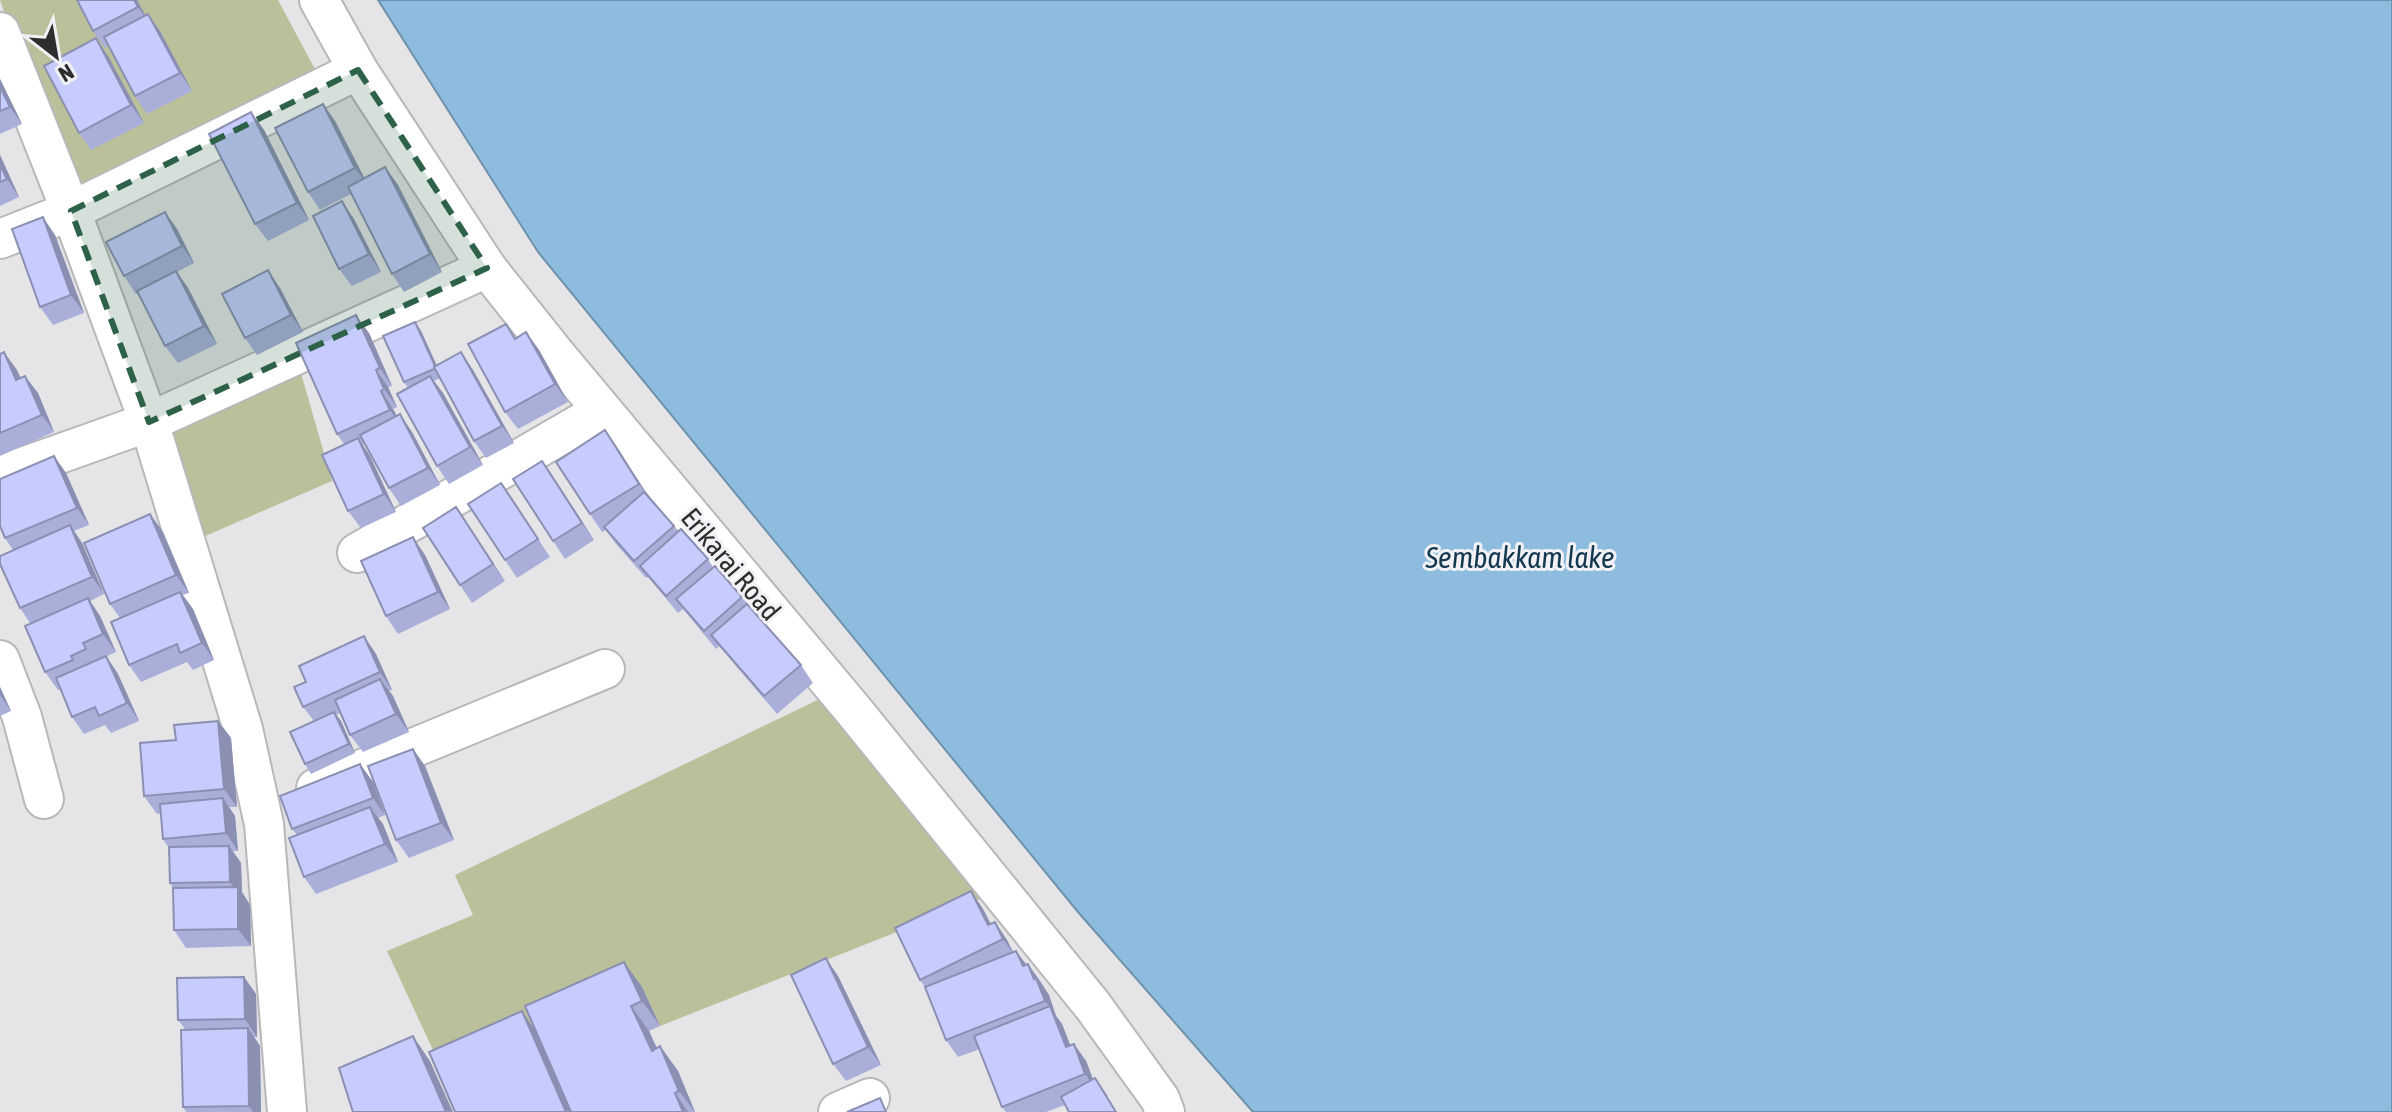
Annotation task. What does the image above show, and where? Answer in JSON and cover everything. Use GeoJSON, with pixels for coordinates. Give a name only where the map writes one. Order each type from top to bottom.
{"type":"FeatureCollection","features":[{"type":"Feature","properties":{"kind":"street","name":"Erikarai Road"},"geometry":{"type":"LineString","coordinates":[[319,0],[358,70],[487,268],[602,411],[854,711],[1093,1006],[1160,1099],[1165,1112]]}},
{"type":"Feature","properties":{"kind":"street"},"geometry":{"type":"LineString","coordinates":[[0,32],[71,211],[149,422],[243,729],[261,810],[287,1112]]}},
{"type":"Feature","properties":{"kind":"street"},"geometry":{"type":"LineString","coordinates":[[0,239],[71,211],[358,70]]}},
{"type":"Feature","properties":{"kind":"street"},"geometry":{"type":"LineString","coordinates":[[0,475],[149,422],[487,268]]}},
{"type":"Feature","properties":{"kind":"street"},"geometry":{"type":"LineString","coordinates":[[357,553],[602,411]]}},
{"type":"Feature","properties":{"kind":"street"},"geometry":{"type":"LineString","coordinates":[[0,660],[22,717],[44,799]]}},
{"type":"Feature","properties":{"kind":"street"},"geometry":{"type":"LineString","coordinates":[[261,810],[605,669]]}},
{"type":"Feature","properties":{"kind":"highlighted area"},"geometry":{"type":"Polygon","coordinates":[[[358,70],[487,268],[149,422],[71,211],[358,70]]]}},
{"type":"Feature","properties":{"kind":"green space"},"geometry":{"type":"Polygon","coordinates":[[[0,0],[278,0],[317,73],[71,211],[0,0]]]}},
{"type":"Feature","properties":{"kind":"green space"},"geometry":{"type":"Polygon","coordinates":[[[296,356],[332,481],[196,540],[153,434],[296,356]]]}},
{"type":"Feature","properties":{"kind":"green space"},"geometry":{"type":"Polygon","coordinates":[[[836,691],[1000,891],[660,1026],[642,987],[446,1078],[387,951],[473,915],[455,875],[836,691]]]}},
{"type":"Feature","properties":{"kind":"water","name":"Sembakkam lake"},"geometry":{"type":"Polygon","coordinates":[[[378,0],[2392,0],[2392,1112],[1253,1112],[1078,912],[538,252],[378,0]]]}},
{"type":"Feature","properties":{"kind":"building"},"geometry":{"type":"Polygon","coordinates":[[[77,0],[134,0],[138,7],[93,31],[77,0]]]}},
{"type":"Feature","properties":{"kind":"building"},"geometry":{"type":"Polygon","coordinates":[[[148,14],[180,73],[135,96],[104,37],[148,14]]]}},
{"type":"Feature","properties":{"kind":"building"},"geometry":{"type":"Polygon","coordinates":[[[96,38],[131,105],[79,133],[44,66],[96,38]]]}},
{"type":"Feature","properties":{"kind":"building"},"geometry":{"type":"Polygon","coordinates":[[[0,87],[10,107],[0,111],[0,87]]]}},
{"type":"Feature","properties":{"kind":"building"},"geometry":{"type":"Polygon","coordinates":[[[323,104],[355,168],[308,192],[275,128],[323,104]]]}},
{"type":"Feature","properties":{"kind":"building"},"geometry":{"type":"Polygon","coordinates":[[[251,112],[297,203],[255,224],[209,134],[251,112]]]}},
{"type":"Feature","properties":{"kind":"building"},"geometry":{"type":"Polygon","coordinates":[[[0,165],[7,179],[0,182],[0,165]]]}},
{"type":"Feature","properties":{"kind":"building"},"geometry":{"type":"Polygon","coordinates":[[[385,167],[430,254],[392,274],[348,187],[385,167]]]}},
{"type":"Feature","properties":{"kind":"building"},"geometry":{"type":"Polygon","coordinates":[[[342,201],[369,254],[339,269],[313,216],[342,201]]]}},
{"type":"Feature","properties":{"kind":"building"},"geometry":{"type":"Polygon","coordinates":[[[165,212],[182,246],[124,276],[106,242],[165,212]]]}},
{"type":"Feature","properties":{"kind":"building"},"geometry":{"type":"Polygon","coordinates":[[[43,217],[71,295],[40,307],[12,229],[43,217]]]}},
{"type":"Feature","properties":{"kind":"building"},"geometry":{"type":"Polygon","coordinates":[[[268,270],[291,315],[245,338],[222,294],[268,270]]]}},
{"type":"Feature","properties":{"kind":"building"},"geometry":{"type":"Polygon","coordinates":[[[176,271],[204,326],[165,346],[137,291],[176,271]]]}},
{"type":"Feature","properties":{"kind":"building"},"geometry":{"type":"Polygon","coordinates":[[[356,315],[380,368],[376,370],[384,389],[381,391],[390,410],[337,434],[296,343],[356,315]]]}},
{"type":"Feature","properties":{"kind":"building"},"geometry":{"type":"Polygon","coordinates":[[[415,322],[435,366],[404,382],[383,336],[415,322]]]}},
{"type":"Feature","properties":{"kind":"building"},"geometry":{"type":"Polygon","coordinates":[[[506,324],[515,339],[526,332],[555,384],[505,412],[468,344],[506,324]]]}},
{"type":"Feature","properties":{"kind":"building"},"geometry":{"type":"Polygon","coordinates":[[[4,352],[16,380],[25,376],[42,415],[0,433],[0,354],[4,352]]]}},
{"type":"Feature","properties":{"kind":"building"},"geometry":{"type":"Polygon","coordinates":[[[461,352],[502,426],[474,441],[434,367],[461,352]]]}},
{"type":"Feature","properties":{"kind":"building"},"geometry":{"type":"Polygon","coordinates":[[[430,376],[470,447],[437,466],[397,394],[430,376]]]}},
{"type":"Feature","properties":{"kind":"building"},"geometry":{"type":"Polygon","coordinates":[[[400,414],[428,468],[389,488],[360,435],[400,414]]]}},
{"type":"Feature","properties":{"kind":"building"},"geometry":{"type":"Polygon","coordinates":[[[605,430],[639,484],[590,514],[556,462],[605,430]]]}},
{"type":"Feature","properties":{"kind":"building"},"geometry":{"type":"Polygon","coordinates":[[[358,438],[384,494],[348,511],[322,455],[358,438]]]}},
{"type":"Feature","properties":{"kind":"building"},"geometry":{"type":"Polygon","coordinates":[[[54,456],[77,508],[5,538],[0,526],[0,479],[54,456]]]}},
{"type":"Feature","properties":{"kind":"building"},"geometry":{"type":"Polygon","coordinates":[[[542,461],[582,523],[553,541],[513,479],[542,461]]]}},
{"type":"Feature","properties":{"kind":"building"},"geometry":{"type":"Polygon","coordinates":[[[501,483],[538,539],[505,560],[468,504],[501,483]]]}},
{"type":"Feature","properties":{"kind":"building"},"geometry":{"type":"Polygon","coordinates":[[[644,492],[674,526],[634,561],[604,527],[644,492]]]}},
{"type":"Feature","properties":{"kind":"building"},"geometry":{"type":"Polygon","coordinates":[[[456,507],[493,564],[460,585],[423,528],[456,507]]]}},
{"type":"Feature","properties":{"kind":"building"},"geometry":{"type":"Polygon","coordinates":[[[150,514],[176,575],[110,604],[84,543],[150,514]]]}},
{"type":"Feature","properties":{"kind":"building"},"geometry":{"type":"Polygon","coordinates":[[[70,525],[92,577],[20,608],[0,564],[0,556],[70,525]]]}},
{"type":"Feature","properties":{"kind":"building"},"geometry":{"type":"Polygon","coordinates":[[[681,529],[708,559],[666,596],[640,566],[681,529]]]}},
{"type":"Feature","properties":{"kind":"building"},"geometry":{"type":"Polygon","coordinates":[[[413,537],[438,592],[386,616],[361,561],[413,537]]]}},
{"type":"Feature","properties":{"kind":"building"},"geometry":{"type":"Polygon","coordinates":[[[715,566],[742,597],[704,631],[676,599],[715,566]]]}},
{"type":"Feature","properties":{"kind":"building"},"geometry":{"type":"Polygon","coordinates":[[[180,592],[202,643],[180,653],[177,644],[129,665],[111,622],[180,592]]]}},
{"type":"Feature","properties":{"kind":"building"},"geometry":{"type":"Polygon","coordinates":[[[88,598],[103,634],[83,643],[86,649],[71,656],[73,660],[45,672],[25,626],[88,598]]]}},
{"type":"Feature","properties":{"kind":"building"},"geometry":{"type":"Polygon","coordinates":[[[747,604],[801,665],[764,696],[711,635],[747,604]]]}},
{"type":"Feature","properties":{"kind":"building"},"geometry":{"type":"Polygon","coordinates":[[[364,636],[380,672],[303,707],[294,687],[306,682],[299,666],[364,636]]]}},
{"type":"Feature","properties":{"kind":"building"},"geometry":{"type":"Polygon","coordinates":[[[106,656],[127,703],[99,716],[95,707],[72,717],[56,678],[106,656]]]}},
{"type":"Feature","properties":{"kind":"building"},"geometry":{"type":"Polygon","coordinates":[[[380,679],[396,714],[350,735],[335,700],[380,679]]]}},
{"type":"Feature","properties":{"kind":"building"},"geometry":{"type":"Polygon","coordinates":[[[334,712],[349,744],[305,764],[290,732],[334,712]]]}},
{"type":"Feature","properties":{"kind":"building"},"geometry":{"type":"Polygon","coordinates":[[[218,721],[224,789],[144,796],[140,743],[176,740],[174,725],[218,721]]]}},
{"type":"Feature","properties":{"kind":"building"},"geometry":{"type":"Polygon","coordinates":[[[413,749],[441,823],[396,840],[368,766],[413,749]]]}},
{"type":"Feature","properties":{"kind":"building"},"geometry":{"type":"Polygon","coordinates":[[[360,764],[373,798],[292,829],[280,796],[360,764]]]}},
{"type":"Feature","properties":{"kind":"building"},"geometry":{"type":"Polygon","coordinates":[[[223,798],[226,833],[163,839],[160,804],[223,798]]]}},
{"type":"Feature","properties":{"kind":"building"},"geometry":{"type":"Polygon","coordinates":[[[370,807],[385,844],[304,877],[289,838],[370,807]]]}},
{"type":"Feature","properties":{"kind":"building"},"geometry":{"type":"Polygon","coordinates":[[[229,846],[230,882],[170,883],[169,847],[229,846]]]}},
{"type":"Feature","properties":{"kind":"building"},"geometry":{"type":"Polygon","coordinates":[[[238,887],[238,929],[174,930],[173,888],[238,887]]]}},
{"type":"Feature","properties":{"kind":"building"},"geometry":{"type":"Polygon","coordinates":[[[971,891],[988,925],[995,922],[1003,939],[920,980],[895,928],[971,891]]]}},
{"type":"Feature","properties":{"kind":"building"},"geometry":{"type":"Polygon","coordinates":[[[1016,951],[1023,966],[1028,964],[1045,1001],[946,1040],[925,987],[1016,951]]]}},
{"type":"Feature","properties":{"kind":"building"},"geometry":{"type":"Polygon","coordinates":[[[826,958],[868,1047],[833,1064],[791,975],[826,958]]]}},
{"type":"Feature","properties":{"kind":"building"},"geometry":{"type":"Polygon","coordinates":[[[624,962],[642,1001],[631,1006],[652,1051],[660,1046],[679,1091],[675,1093],[683,1112],[571,1112],[525,1006],[624,962]]]}},
{"type":"Feature","properties":{"kind":"building"},"geometry":{"type":"Polygon","coordinates":[[[244,977],[245,1019],[178,1020],[177,978],[244,977]]]}},
{"type":"Feature","properties":{"kind":"building"},"geometry":{"type":"Polygon","coordinates":[[[1050,1006],[1066,1047],[1074,1044],[1085,1074],[1002,1107],[974,1036],[1050,1006]]]}},
{"type":"Feature","properties":{"kind":"building"},"geometry":{"type":"Polygon","coordinates":[[[522,1011],[566,1112],[455,1112],[429,1052],[522,1011]]]}},
{"type":"Feature","properties":{"kind":"building"},"geometry":{"type":"Polygon","coordinates":[[[248,1028],[249,1106],[183,1107],[181,1030],[248,1028]]]}},
{"type":"Feature","properties":{"kind":"building"},"geometry":{"type":"Polygon","coordinates":[[[413,1036],[446,1112],[353,1112],[339,1068],[413,1036]]]}},
{"type":"Feature","properties":{"kind":"building"},"geometry":{"type":"Polygon","coordinates":[[[1095,1078],[1116,1112],[1069,1112],[1061,1097],[1095,1078]]]}},
{"type":"Feature","properties":{"kind":"building"},"geometry":{"type":"Polygon","coordinates":[[[880,1098],[886,1112],[847,1112],[880,1098]]]}}]}
